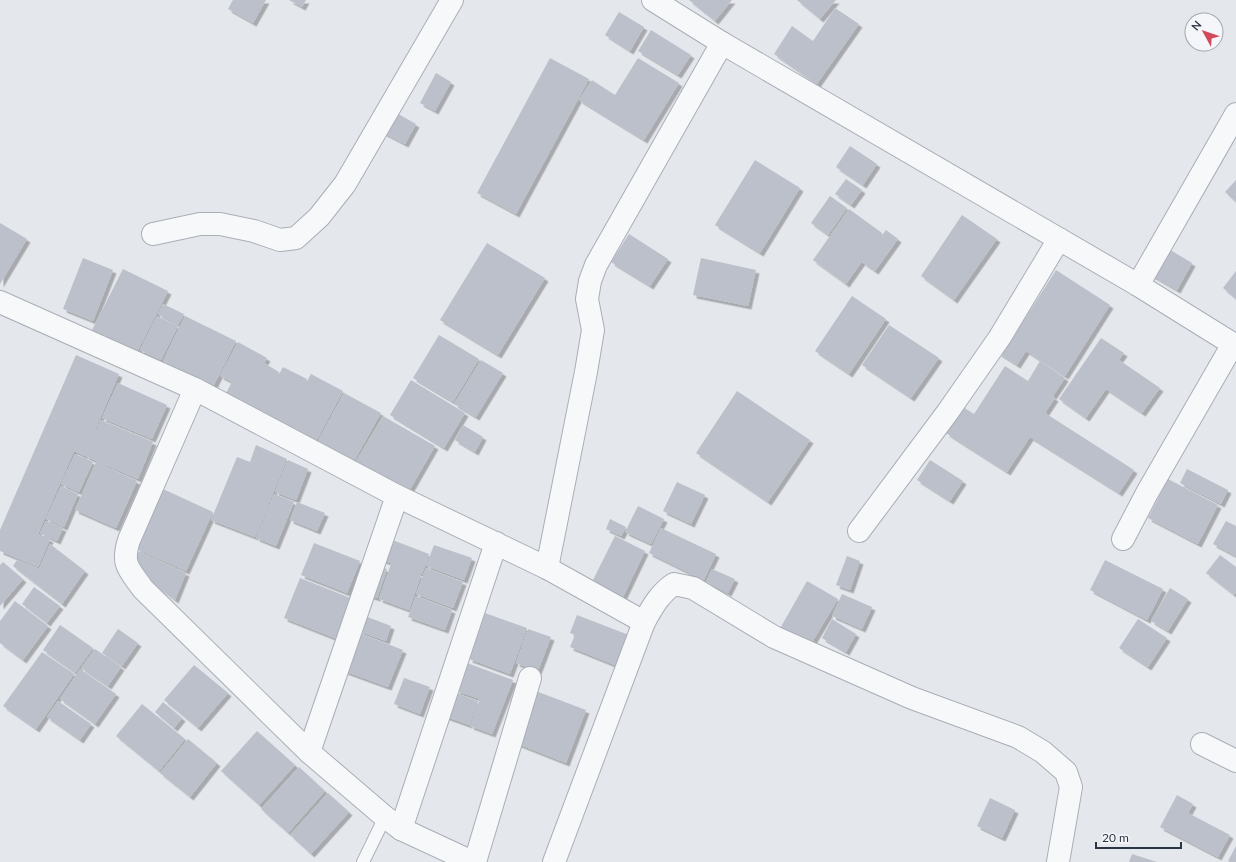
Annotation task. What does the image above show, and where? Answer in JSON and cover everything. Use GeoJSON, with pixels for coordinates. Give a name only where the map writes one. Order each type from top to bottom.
{"type":"FeatureCollection","features":[{"type":"Feature","properties":{"kind":"street"},"geometry":{"type":"LineString","coordinates":[[153,234],[200,224],[220,224],[280,240],[296,238],[319,217],[345,184],[452,0]]}},
{"type":"Feature","properties":{"kind":"street"},"geometry":{"type":"LineString","coordinates":[[653,0],[722,43],[1138,285],[1234,345],[1147,493],[1123,539]]}},
{"type":"Feature","properties":{"kind":"street"},"geometry":{"type":"LineString","coordinates":[[548,568],[593,330],[587,299],[590,281],[596,265],[722,43]]}},
{"type":"Feature","properties":{"kind":"street"},"geometry":{"type":"LineString","coordinates":[[1138,285],[1236,114]]}},
{"type":"Feature","properties":{"kind":"street"},"geometry":{"type":"LineString","coordinates":[[859,531],[947,413],[995,343],[1059,239]]}},
{"type":"Feature","properties":{"kind":"street"},"geometry":{"type":"LineString","coordinates":[[0,302],[195,389],[397,496],[548,568],[644,622]]}},
{"type":"Feature","properties":{"kind":"street"},"geometry":{"type":"LineString","coordinates":[[195,389],[129,540],[125,554],[126,566],[143,589],[309,752],[394,823],[474,862],[530,678]]}},
{"type":"Feature","properties":{"kind":"street"},"geometry":{"type":"LineString","coordinates":[[309,752],[397,496]]}},
{"type":"Feature","properties":{"kind":"street"},"geometry":{"type":"LineString","coordinates":[[394,823],[496,543]]}},
{"type":"Feature","properties":{"kind":"street"},"geometry":{"type":"LineString","coordinates":[[554,862],[644,622],[656,600],[665,590],[674,584],[693,588],[782,640],[912,698],[1018,737],[1043,752],[1066,772],[1071,787],[1058,862]]}},
{"type":"Feature","properties":{"kind":"street"},"geometry":{"type":"LineString","coordinates":[[1202,744],[1236,761]]}},
{"type":"Feature","properties":{"kind":"lane"},"geometry":{"type":"LineString","coordinates":[[363,862],[394,823]]}},
{"type":"Feature","properties":{"kind":"building"},"geometry":{"type":"Polygon","coordinates":[[[233,0],[266,0],[253,23],[228,9],[233,0]]]}},
{"type":"Feature","properties":{"kind":"building"},"geometry":{"type":"Polygon","coordinates":[[[289,0],[306,0],[302,7],[289,0]]]}},
{"type":"Feature","properties":{"kind":"building"},"geometry":{"type":"Polygon","coordinates":[[[689,0],[732,0],[715,21],[689,0]]]}},
{"type":"Feature","properties":{"kind":"building"},"geometry":{"type":"Polygon","coordinates":[[[797,0],[836,0],[820,19],[797,0]]]}},
{"type":"Feature","properties":{"kind":"building"},"geometry":{"type":"Polygon","coordinates":[[[835,8],[859,24],[817,84],[774,54],[792,26],[813,41],[835,8]]]}},
{"type":"Feature","properties":{"kind":"building"},"geometry":{"type":"Polygon","coordinates":[[[619,12],[644,27],[630,51],[605,35],[619,12]]]}},
{"type":"Feature","properties":{"kind":"building"},"geometry":{"type":"Polygon","coordinates":[[[651,30],[691,55],[678,75],[638,51],[651,30]]]}},
{"type":"Feature","properties":{"kind":"building"},"geometry":{"type":"Polygon","coordinates":[[[550,58],[589,79],[516,214],[477,193],[550,58]]]}},
{"type":"Feature","properties":{"kind":"building"},"geometry":{"type":"Polygon","coordinates":[[[638,58],[679,83],[644,140],[579,100],[592,80],[615,95],[638,58]]]}},
{"type":"Feature","properties":{"kind":"building"},"geometry":{"type":"Polygon","coordinates":[[[436,73],[451,82],[435,111],[420,103],[436,73]]]}},
{"type":"Feature","properties":{"kind":"building"},"geometry":{"type":"Polygon","coordinates":[[[391,110],[416,124],[405,144],[380,131],[391,110]]]}},
{"type":"Feature","properties":{"kind":"building"},"geometry":{"type":"Polygon","coordinates":[[[850,146],[877,164],[863,185],[836,167],[850,146]]]}},
{"type":"Feature","properties":{"kind":"building"},"geometry":{"type":"Polygon","coordinates":[[[755,160],[800,188],[760,253],[715,225],[755,160]]]}},
{"type":"Feature","properties":{"kind":"building"},"geometry":{"type":"Polygon","coordinates":[[[846,179],[862,190],[851,205],[835,194],[846,179]]]}},
{"type":"Feature","properties":{"kind":"building"},"geometry":{"type":"Polygon","coordinates":[[[1236,180],[1236,202],[1225,192],[1236,180]]]}},
{"type":"Feature","properties":{"kind":"building"},"geometry":{"type":"Polygon","coordinates":[[[830,196],[847,208],[828,235],[811,223],[830,196]]]}},
{"type":"Feature","properties":{"kind":"building"},"geometry":{"type":"Polygon","coordinates":[[[849,209],[882,233],[846,284],[813,260],[849,209]]]}},
{"type":"Feature","properties":{"kind":"building"},"geometry":{"type":"Polygon","coordinates":[[[962,215],[997,239],[954,300],[921,276],[962,215]]]}},
{"type":"Feature","properties":{"kind":"building"},"geometry":{"type":"Polygon","coordinates":[[[0,223],[27,239],[0,284],[0,223]]]}},
{"type":"Feature","properties":{"kind":"building"},"geometry":{"type":"Polygon","coordinates":[[[886,230],[898,239],[875,271],[862,262],[886,230]]]}},
{"type":"Feature","properties":{"kind":"building"},"geometry":{"type":"Polygon","coordinates":[[[629,234],[668,259],[650,286],[611,262],[629,234]]]}},
{"type":"Feature","properties":{"kind":"building"},"geometry":{"type":"Polygon","coordinates":[[[487,243],[545,278],[498,355],[440,320],[487,243]]]}},
{"type":"Feature","properties":{"kind":"building"},"geometry":{"type":"Polygon","coordinates":[[[1167,248],[1192,263],[1177,290],[1151,275],[1167,248]]]}},
{"type":"Feature","properties":{"kind":"building"},"geometry":{"type":"Polygon","coordinates":[[[83,258],[113,270],[93,321],[63,309],[83,258]]]}},
{"type":"Feature","properties":{"kind":"building"},"geometry":{"type":"Polygon","coordinates":[[[701,258],[756,270],[748,306],[693,295],[701,258]]]}},
{"type":"Feature","properties":{"kind":"building"},"geometry":{"type":"Polygon","coordinates":[[[123,269],[168,291],[136,354],[91,332],[123,269]]]}},
{"type":"Feature","properties":{"kind":"building"},"geometry":{"type":"Polygon","coordinates":[[[1056,270],[1110,305],[1065,376],[1026,351],[1017,365],[998,353],[1007,339],[1010,342],[1056,270]]]}},
{"type":"Feature","properties":{"kind":"building"},"geometry":{"type":"Polygon","coordinates":[[[1236,271],[1236,299],[1223,288],[1236,271]]]}},
{"type":"Feature","properties":{"kind":"building"},"geometry":{"type":"Polygon","coordinates":[[[852,296],[886,319],[849,374],[815,351],[852,296]]]}},
{"type":"Feature","properties":{"kind":"building"},"geometry":{"type":"Polygon","coordinates":[[[163,304],[184,314],[178,325],[158,314],[163,304]]]}},
{"type":"Feature","properties":{"kind":"building"},"geometry":{"type":"Polygon","coordinates":[[[157,316],[178,326],[161,360],[140,350],[157,316]]]}},
{"type":"Feature","properties":{"kind":"building"},"geometry":{"type":"Polygon","coordinates":[[[185,316],[236,341],[214,385],[163,361],[185,316]]]}},
{"type":"Feature","properties":{"kind":"building"},"geometry":{"type":"Polygon","coordinates":[[[889,325],[939,358],[911,398],[862,365],[889,325]]]}},
{"type":"Feature","properties":{"kind":"building"},"geometry":{"type":"Polygon","coordinates":[[[439,335],[479,359],[453,402],[413,378],[439,335]]]}},
{"type":"Feature","properties":{"kind":"building"},"geometry":{"type":"Polygon","coordinates":[[[1101,338],[1124,353],[1119,360],[1160,388],[1142,413],[1106,389],[1086,418],[1059,399],[1101,338]]]}},
{"type":"Feature","properties":{"kind":"building"},"geometry":{"type":"Polygon","coordinates":[[[238,342],[267,358],[264,363],[279,372],[258,413],[226,393],[232,382],[220,376],[238,342]]]}},
{"type":"Feature","properties":{"kind":"building"},"geometry":{"type":"Polygon","coordinates":[[[76,355],[119,374],[84,456],[74,451],[38,534],[50,539],[38,567],[0,551],[0,530],[76,355]]]}},
{"type":"Feature","properties":{"kind":"building"},"geometry":{"type":"Polygon","coordinates":[[[481,360],[503,373],[476,417],[454,404],[481,360]]]}},
{"type":"Feature","properties":{"kind":"building"},"geometry":{"type":"Polygon","coordinates":[[[1040,361],[1065,378],[1053,396],[1031,383],[1055,398],[1045,413],[1134,470],[1119,493],[1030,437],[1007,472],[946,433],[963,407],[974,414],[1005,366],[1028,381],[1040,361]]]}},
{"type":"Feature","properties":{"kind":"building"},"geometry":{"type":"Polygon","coordinates":[[[283,367],[307,379],[280,429],[256,417],[283,367]]]}},
{"type":"Feature","properties":{"kind":"building"},"geometry":{"type":"Polygon","coordinates":[[[311,374],[343,391],[316,441],[284,423],[311,374]]]}},
{"type":"Feature","properties":{"kind":"building"},"geometry":{"type":"Polygon","coordinates":[[[411,380],[465,413],[444,448],[390,415],[411,380]]]}},
{"type":"Feature","properties":{"kind":"building"},"geometry":{"type":"Polygon","coordinates":[[[118,383],[167,405],[152,439],[102,418],[118,383]]]}},
{"type":"Feature","properties":{"kind":"building"},"geometry":{"type":"Polygon","coordinates":[[[737,391],[810,440],[768,502],[696,453],[737,391]]]}},
{"type":"Feature","properties":{"kind":"building"},"geometry":{"type":"Polygon","coordinates":[[[344,393],[381,413],[354,461],[318,441],[344,393]]]}},
{"type":"Feature","properties":{"kind":"building"},"geometry":{"type":"Polygon","coordinates":[[[383,416],[435,446],[408,493],[355,463],[383,416]]]}},
{"type":"Feature","properties":{"kind":"building"},"geometry":{"type":"Polygon","coordinates":[[[101,420],[153,442],[138,479],[85,456],[101,420]]]}},
{"type":"Feature","properties":{"kind":"building"},"geometry":{"type":"Polygon","coordinates":[[[463,425],[483,437],[475,452],[455,440],[463,425]]]}},
{"type":"Feature","properties":{"kind":"building"},"geometry":{"type":"Polygon","coordinates":[[[256,445],[287,459],[255,537],[211,520],[237,457],[250,462],[256,445]]]}},
{"type":"Feature","properties":{"kind":"building"},"geometry":{"type":"Polygon","coordinates":[[[75,454],[93,462],[79,492],[61,484],[75,454]]]}},
{"type":"Feature","properties":{"kind":"building"},"geometry":{"type":"Polygon","coordinates":[[[288,460],[308,469],[296,500],[275,492],[288,460]]]}},
{"type":"Feature","properties":{"kind":"building"},"geometry":{"type":"Polygon","coordinates":[[[930,460],[963,481],[950,501],[917,480],[930,460]]]}},
{"type":"Feature","properties":{"kind":"building"},"geometry":{"type":"Polygon","coordinates":[[[96,462],[137,481],[116,528],[75,510],[96,462]]]}},
{"type":"Feature","properties":{"kind":"building"},"geometry":{"type":"Polygon","coordinates":[[[1187,469],[1228,490],[1221,504],[1180,483],[1187,469]]]}},
{"type":"Feature","properties":{"kind":"building"},"geometry":{"type":"Polygon","coordinates":[[[1168,479],[1218,505],[1198,544],[1148,518],[1168,479]]]}},
{"type":"Feature","properties":{"kind":"building"},"geometry":{"type":"Polygon","coordinates":[[[677,482],[705,495],[691,524],[663,511],[677,482]]]}},
{"type":"Feature","properties":{"kind":"building"},"geometry":{"type":"Polygon","coordinates":[[[61,486],[78,494],[64,527],[46,519],[61,486]]]}},
{"type":"Feature","properties":{"kind":"building"},"geometry":{"type":"Polygon","coordinates":[[[163,489],[213,512],[186,571],[136,549],[163,489]]]}},
{"type":"Feature","properties":{"kind":"building"},"geometry":{"type":"Polygon","coordinates":[[[274,494],[294,502],[276,546],[256,538],[274,494]]]}},
{"type":"Feature","properties":{"kind":"building"},"geometry":{"type":"Polygon","coordinates":[[[297,502],[325,513],[317,531],[290,520],[297,502]]]}},
{"type":"Feature","properties":{"kind":"building"},"geometry":{"type":"Polygon","coordinates":[[[638,506],[664,519],[651,544],[625,532],[638,506]]]}},
{"type":"Feature","properties":{"kind":"building"},"geometry":{"type":"Polygon","coordinates":[[[610,519],[626,527],[621,536],[606,529],[610,519]]]}},
{"type":"Feature","properties":{"kind":"building"},"geometry":{"type":"Polygon","coordinates":[[[46,521],[63,528],[57,541],[40,533],[46,521]]]}},
{"type":"Feature","properties":{"kind":"building"},"geometry":{"type":"Polygon","coordinates":[[[1226,521],[1236,526],[1236,556],[1213,544],[1226,521]]]}},
{"type":"Feature","properties":{"kind":"building"},"geometry":{"type":"Polygon","coordinates":[[[661,528],[716,554],[704,580],[649,553],[661,528]]]}},
{"type":"Feature","properties":{"kind":"building"},"geometry":{"type":"Polygon","coordinates":[[[615,536],[645,551],[622,599],[591,584],[615,536]]]}},
{"type":"Feature","properties":{"kind":"building"},"geometry":{"type":"Polygon","coordinates":[[[390,539],[429,554],[422,574],[382,560],[390,539]]]}},
{"type":"Feature","properties":{"kind":"building"},"geometry":{"type":"Polygon","coordinates":[[[314,543],[360,561],[347,593],[301,575],[314,543]]]}},
{"type":"Feature","properties":{"kind":"building"},"geometry":{"type":"Polygon","coordinates":[[[50,544],[85,571],[62,604],[13,566],[17,560],[39,569],[50,544]]]}},
{"type":"Feature","properties":{"kind":"building"},"geometry":{"type":"Polygon","coordinates":[[[434,545],[472,558],[464,580],[426,566],[434,545]]]}},
{"type":"Feature","properties":{"kind":"building"},"geometry":{"type":"Polygon","coordinates":[[[135,550],[186,573],[175,600],[128,565],[135,550]]]}},
{"type":"Feature","properties":{"kind":"building"},"geometry":{"type":"Polygon","coordinates":[[[1220,555],[1236,567],[1236,592],[1234,595],[1206,573],[1220,555]]]}},
{"type":"Feature","properties":{"kind":"building"},"geometry":{"type":"Polygon","coordinates":[[[847,556],[860,561],[850,590],[836,585],[847,556]]]}},
{"type":"Feature","properties":{"kind":"building"},"geometry":{"type":"Polygon","coordinates":[[[1105,560],[1163,589],[1147,620],[1090,590],[1105,560]]]}},
{"type":"Feature","properties":{"kind":"building"},"geometry":{"type":"Polygon","coordinates":[[[3,562],[23,579],[0,606],[0,565],[3,562]]]}},
{"type":"Feature","properties":{"kind":"building"},"geometry":{"type":"Polygon","coordinates":[[[391,564],[421,575],[409,610],[379,599],[391,564]]]}},
{"type":"Feature","properties":{"kind":"building"},"geometry":{"type":"Polygon","coordinates":[[[377,566],[387,569],[377,598],[367,595],[377,566]]]}},
{"type":"Feature","properties":{"kind":"building"},"geometry":{"type":"Polygon","coordinates":[[[426,568],[463,582],[453,608],[416,594],[426,568]]]}},
{"type":"Feature","properties":{"kind":"building"},"geometry":{"type":"Polygon","coordinates":[[[712,569],[735,579],[728,593],[706,582],[712,569]]]}},
{"type":"Feature","properties":{"kind":"building"},"geometry":{"type":"Polygon","coordinates":[[[300,578],[353,599],[337,639],[284,618],[300,578]]]}},
{"type":"Feature","properties":{"kind":"building"},"geometry":{"type":"Polygon","coordinates":[[[807,581],[838,599],[808,649],[778,632],[807,581]]]}},
{"type":"Feature","properties":{"kind":"building"},"geometry":{"type":"Polygon","coordinates":[[[34,587],[60,606],[47,623],[22,604],[34,587]]]}},
{"type":"Feature","properties":{"kind":"building"},"geometry":{"type":"Polygon","coordinates":[[[1170,588],[1188,599],[1168,631],[1151,621],[1170,588]]]}},
{"type":"Feature","properties":{"kind":"building"},"geometry":{"type":"Polygon","coordinates":[[[842,594],[872,607],[862,629],[832,616],[842,594]]]}},
{"type":"Feature","properties":{"kind":"building"},"geometry":{"type":"Polygon","coordinates":[[[416,596],[452,610],[445,630],[408,617],[416,596]]]}},
{"type":"Feature","properties":{"kind":"building"},"geometry":{"type":"Polygon","coordinates":[[[15,601],[48,626],[23,660],[0,643],[0,621],[15,601]]]}},
{"type":"Feature","properties":{"kind":"building"},"geometry":{"type":"Polygon","coordinates":[[[485,613],[527,628],[510,674],[469,659],[485,613]]]}},
{"type":"Feature","properties":{"kind":"building"},"geometry":{"type":"Polygon","coordinates":[[[577,615],[634,637],[622,668],[570,647],[575,635],[570,633],[577,615]]]}},
{"type":"Feature","properties":{"kind":"building"},"geometry":{"type":"Polygon","coordinates":[[[365,616],[391,626],[386,641],[359,631],[365,616]]]}},
{"type":"Feature","properties":{"kind":"building"},"geometry":{"type":"Polygon","coordinates":[[[832,619],[856,634],[846,652],[822,638],[832,619]]]}},
{"type":"Feature","properties":{"kind":"building"},"geometry":{"type":"Polygon","coordinates":[[[1138,619],[1167,638],[1148,667],[1119,648],[1138,619]]]}},
{"type":"Feature","properties":{"kind":"building"},"geometry":{"type":"Polygon","coordinates":[[[60,625],[93,648],[75,673],[43,650],[60,625]]]}},
{"type":"Feature","properties":{"kind":"building"},"geometry":{"type":"Polygon","coordinates":[[[118,629],[138,643],[122,666],[102,653],[118,629]]]}},
{"type":"Feature","properties":{"kind":"building"},"geometry":{"type":"Polygon","coordinates":[[[528,629],[551,637],[538,671],[516,663],[528,629]]]}},
{"type":"Feature","properties":{"kind":"building"},"geometry":{"type":"Polygon","coordinates":[[[359,633],[403,650],[388,687],[344,671],[359,633]]]}},
{"type":"Feature","properties":{"kind":"building"},"geometry":{"type":"Polygon","coordinates":[[[95,649],[121,667],[108,686],[81,668],[95,649]]]}},
{"type":"Feature","properties":{"kind":"building"},"geometry":{"type":"Polygon","coordinates":[[[42,652],[74,674],[36,729],[3,706],[42,652]]]}},
{"type":"Feature","properties":{"kind":"building"},"geometry":{"type":"Polygon","coordinates":[[[467,663],[513,680],[492,734],[470,726],[480,699],[456,691],[467,663]]]}},
{"type":"Feature","properties":{"kind":"building"},"geometry":{"type":"Polygon","coordinates":[[[194,665],[228,693],[198,728],[164,700],[194,665]]]}},
{"type":"Feature","properties":{"kind":"building"},"geometry":{"type":"Polygon","coordinates":[[[80,669],[116,694],[95,724],[60,699],[80,669]]]}},
{"type":"Feature","properties":{"kind":"building"},"geometry":{"type":"Polygon","coordinates":[[[404,678],[430,687],[420,714],[394,704],[404,678]]]}},
{"type":"Feature","properties":{"kind":"building"},"geometry":{"type":"Polygon","coordinates":[[[533,690],[586,710],[566,763],[513,742],[533,690]]]}},
{"type":"Feature","properties":{"kind":"building"},"geometry":{"type":"Polygon","coordinates":[[[453,692],[478,701],[469,725],[444,716],[453,692]]]}},
{"type":"Feature","properties":{"kind":"building"},"geometry":{"type":"Polygon","coordinates":[[[58,701],[91,724],[80,740],[47,717],[58,701]]]}},
{"type":"Feature","properties":{"kind":"building"},"geometry":{"type":"Polygon","coordinates":[[[163,702],[182,718],[174,728],[155,712],[163,702]]]}},
{"type":"Feature","properties":{"kind":"building"},"geometry":{"type":"Polygon","coordinates":[[[142,704],[185,739],[159,771],[116,736],[142,704]]]}},
{"type":"Feature","properties":{"kind":"building"},"geometry":{"type":"Polygon","coordinates":[[[257,731],[295,765],[259,805],[221,771],[257,731]]]}},
{"type":"Feature","properties":{"kind":"building"},"geometry":{"type":"Polygon","coordinates":[[[188,739],[217,763],[190,797],[160,773],[188,739]]]}},
{"type":"Feature","properties":{"kind":"building"},"geometry":{"type":"Polygon","coordinates":[[[299,767],[325,791],[288,833],[261,809],[299,767]]]}},
{"type":"Feature","properties":{"kind":"building"},"geometry":{"type":"Polygon","coordinates":[[[328,793],[349,812],[311,854],[290,835],[328,793]]]}},
{"type":"Feature","properties":{"kind":"building"},"geometry":{"type":"Polygon","coordinates":[[[1177,795],[1193,804],[1188,813],[1230,835],[1218,857],[1160,827],[1177,795]]]}},
{"type":"Feature","properties":{"kind":"building"},"geometry":{"type":"Polygon","coordinates":[[[990,798],[1015,810],[1002,838],[977,826],[990,798]]]}},
{"type":"Feature","properties":{"kind":"building"},"geometry":{"type":"Polygon","coordinates":[[[1236,846],[1236,862],[1230,862],[1228,861],[1236,846]]]}},
{"type":"Feature","properties":{"kind":"building"},"geometry":{"type":"Polygon","coordinates":[[[1132,854],[1157,862],[1129,862],[1132,854]]]}}]}
